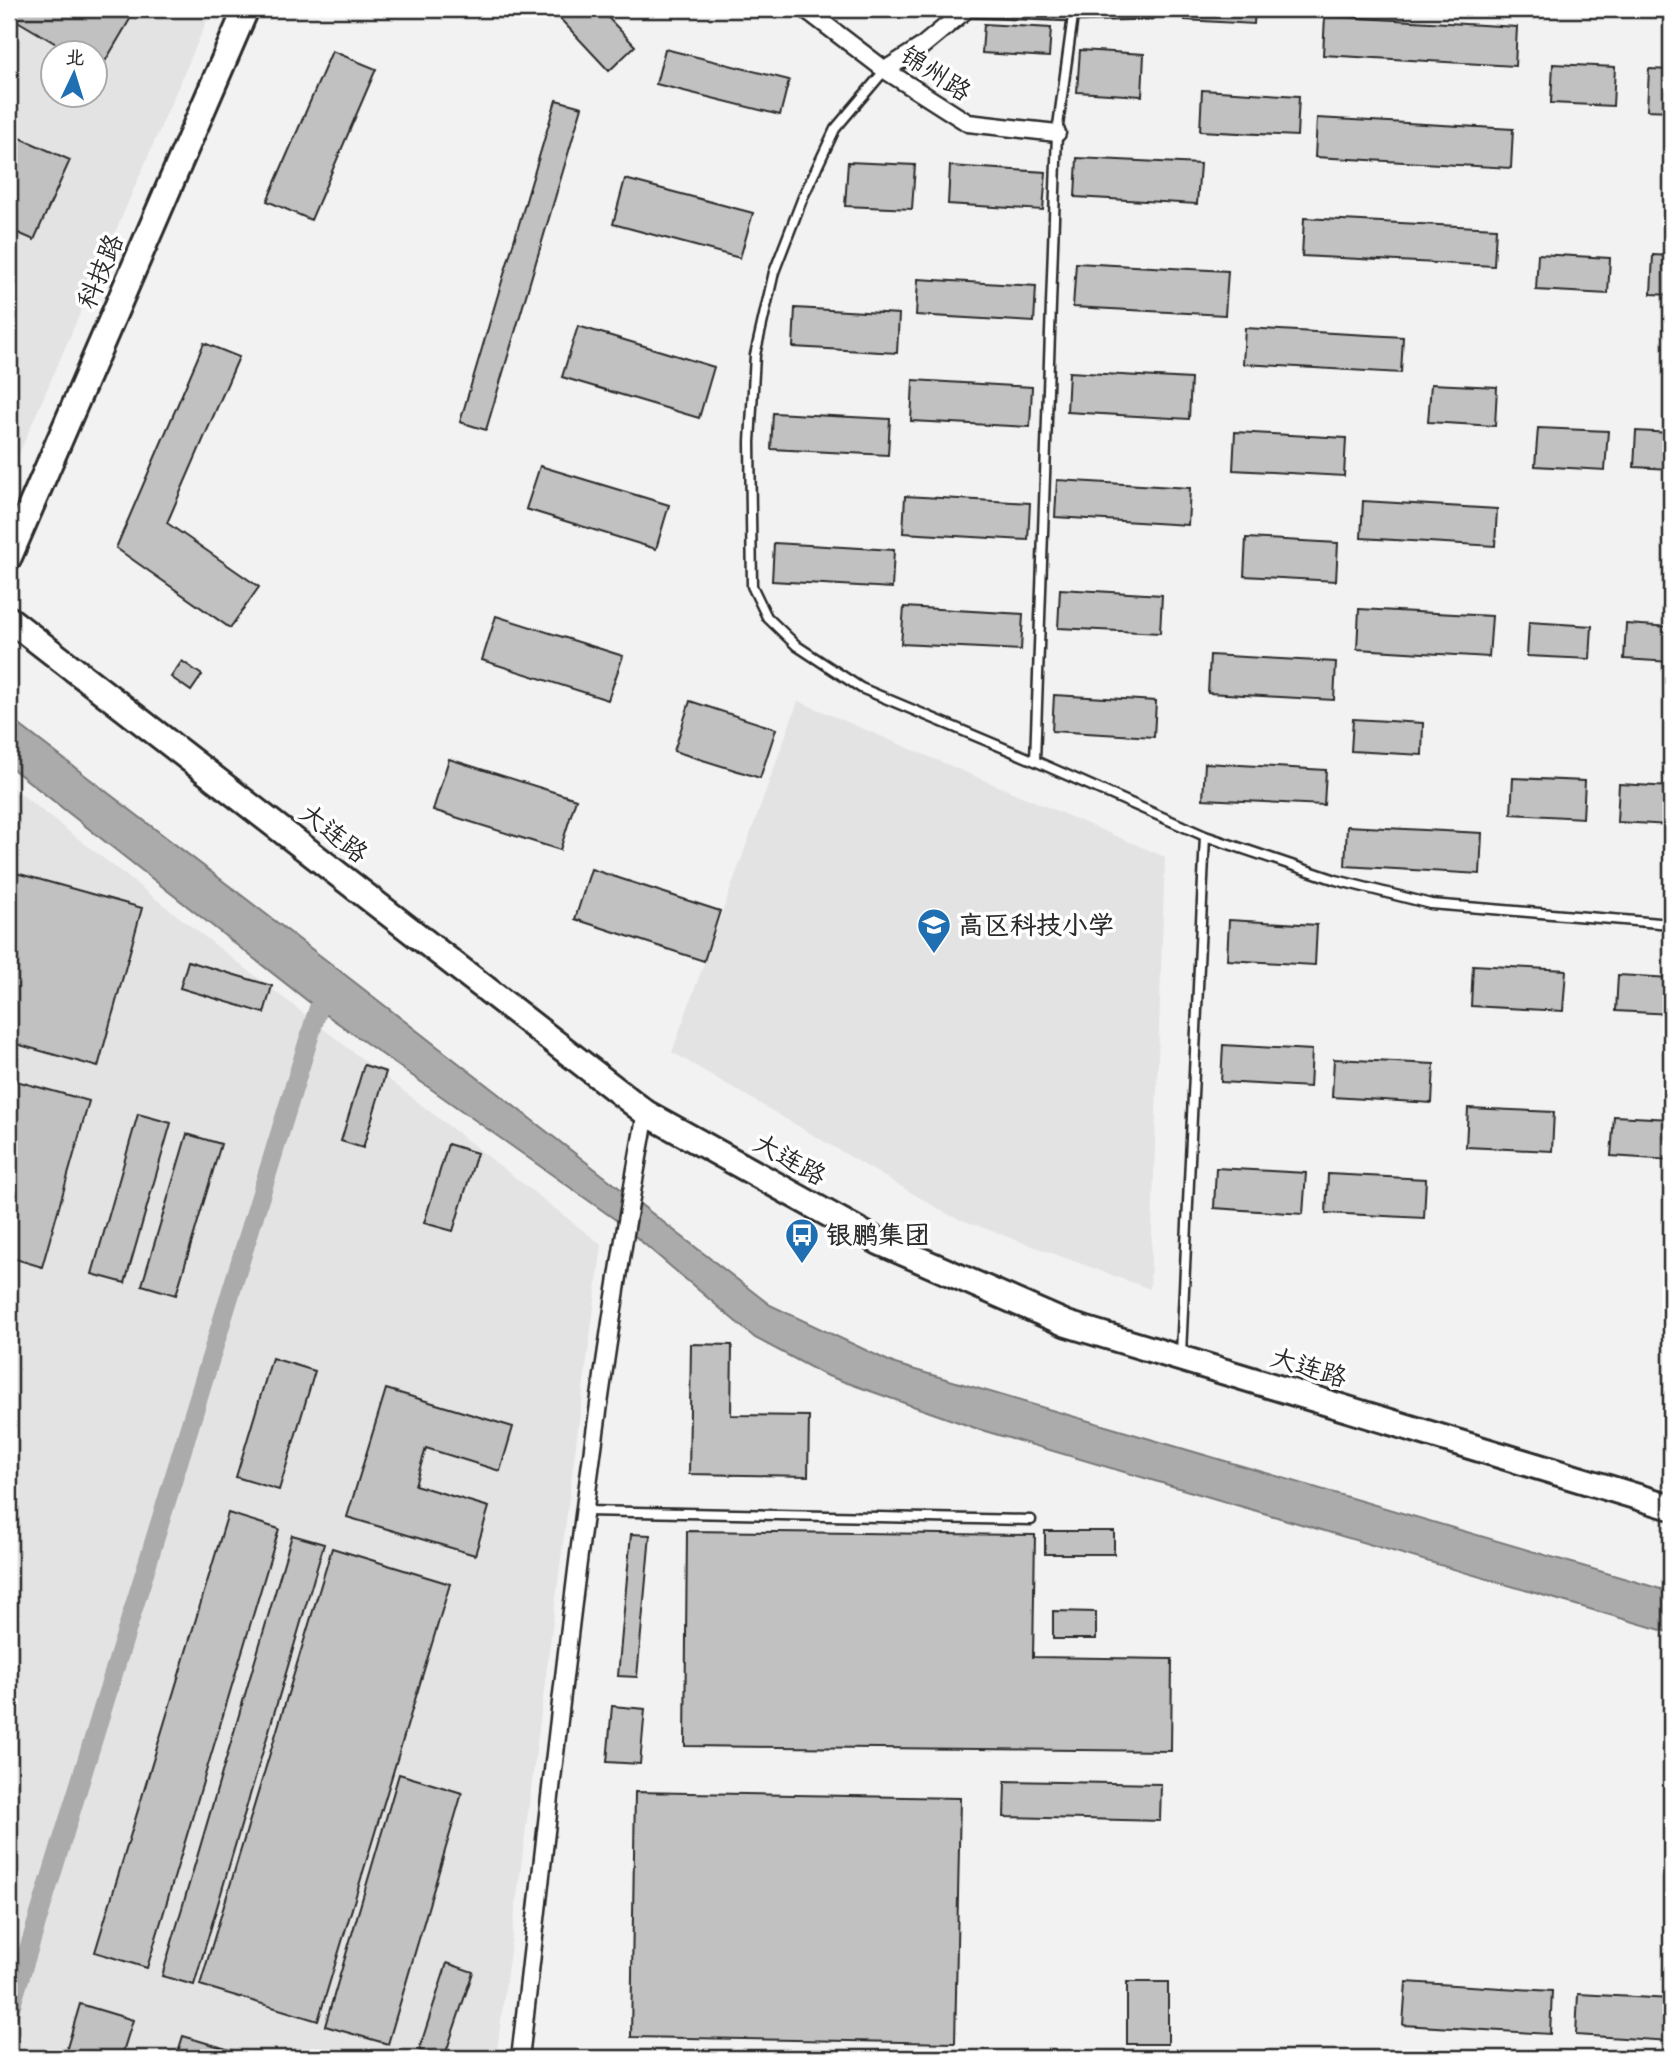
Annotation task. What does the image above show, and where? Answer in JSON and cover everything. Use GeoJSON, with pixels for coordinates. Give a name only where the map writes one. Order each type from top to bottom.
{"type":"FeatureCollection","features":[{"type":"Feature","properties":{"kind":"main road","name":"科技路"},"geometry":{"type":"LineString","coordinates":[[9,557],[246,9]]}},
{"type":"Feature","properties":{"kind":"main road","name":"大连路"},"geometry":{"type":"LineString","coordinates":[[9,619],[646,1113],[879,1242],[1067,1324],[1671,1507]]}},
{"type":"Feature","properties":{"kind":"street","name":"锦州路"},"geometry":{"type":"LineString","coordinates":[[805,9],[885,70],[968,123],[1057,133]]}},
{"type":"Feature","properties":{"kind":"street"},"geometry":{"type":"LineString","coordinates":[[885,70],[921,47],[966,10]]}},
{"type":"Feature","properties":{"kind":"street"},"geometry":{"type":"LineString","coordinates":[[520,2058],[584,1511],[624,1239],[646,1113]]}},
{"type":"Feature","properties":{"kind":"lane"},"geometry":{"type":"LineString","coordinates":[[966,10],[1073,16],[1151,13]]}},
{"type":"Feature","properties":{"kind":"lane"},"geometry":{"type":"LineString","coordinates":[[1035,761],[1057,133],[1073,16]]}},
{"type":"Feature","properties":{"kind":"lane"},"geometry":{"type":"LineString","coordinates":[[885,70],[835,129],[803,197],[774,272],[755,355],[750,442],[752,586],[768,617],[797,646],[861,688],[1205,836],[1336,880],[1431,904],[1671,924]]}},
{"type":"Feature","properties":{"kind":"lane"},"geometry":{"type":"LineString","coordinates":[[1181,1359],[1205,836]]}},
{"type":"Feature","properties":{"kind":"lane"},"geometry":{"type":"LineString","coordinates":[[584,1511],[1031,1520]]}},
{"type":"Feature","properties":{"kind":"shaded area"},"geometry":{"type":"Polygon","coordinates":[[[9,9],[212,9],[9,477],[9,9]]]}},
{"type":"Feature","properties":{"kind":"shaded area","name":"高区科技小学"},"geometry":{"type":"Polygon","coordinates":[[[798,701],[1165,857],[1150,1289],[951,1216],[672,1052],[798,701]]]}},
{"type":"Feature","properties":{"kind":"shaded area"},"geometry":{"type":"Polygon","coordinates":[[[9,717],[770,1305],[895,1364],[1671,1592],[1671,1633],[978,1429],[825,1375],[755,1338],[616,1220],[318,1009],[9,766],[9,717]]]}},
{"type":"Feature","properties":{"kind":"shaded area"},"geometry":{"type":"Polygon","coordinates":[[[9,785],[602,1245],[496,2058],[9,2058],[9,785]]]}},
{"type":"Feature","properties":{"kind":"building"},"geometry":{"type":"Polygon","coordinates":[[[9,9],[136,9],[108,56],[108,38],[46,38],[9,16],[9,9]]]}},
{"type":"Feature","properties":{"kind":"building"},"geometry":{"type":"Polygon","coordinates":[[[551,9],[600,9],[635,46],[609,71],[551,9]]]}},
{"type":"Feature","properties":{"kind":"building"},"geometry":{"type":"Polygon","coordinates":[[[1186,9],[1255,9],[1254,24],[1185,20],[1186,9]]]}},
{"type":"Feature","properties":{"kind":"building"},"geometry":{"type":"Polygon","coordinates":[[[1325,16],[1517,27],[1515,66],[1323,55],[1325,16]]]}},
{"type":"Feature","properties":{"kind":"building"},"geometry":{"type":"Polygon","coordinates":[[[984,24],[1051,28],[1049,57],[982,53],[984,24]]]}},
{"type":"Feature","properties":{"kind":"building"},"geometry":{"type":"Polygon","coordinates":[[[665,49],[789,80],[780,115],[656,84],[665,49]]]}},
{"type":"Feature","properties":{"kind":"building"},"geometry":{"type":"Polygon","coordinates":[[[1080,50],[1144,54],[1142,96],[1077,92],[1080,50]]]}},
{"type":"Feature","properties":{"kind":"building"},"geometry":{"type":"Polygon","coordinates":[[[332,51],[376,69],[311,220],[267,201],[332,51]]]}},
{"type":"Feature","properties":{"kind":"building"},"geometry":{"type":"Polygon","coordinates":[[[1553,64],[1615,67],[1613,106],[1551,103],[1553,64]]]}},
{"type":"Feature","properties":{"kind":"building"},"geometry":{"type":"Polygon","coordinates":[[[1649,69],[1671,70],[1671,111],[1647,110],[1649,69]]]}},
{"type":"Feature","properties":{"kind":"building"},"geometry":{"type":"Polygon","coordinates":[[[1202,90],[1299,96],[1297,136],[1200,131],[1202,90]]]}},
{"type":"Feature","properties":{"kind":"building"},"geometry":{"type":"Polygon","coordinates":[[[556,100],[582,107],[486,430],[460,422],[556,100]]]}},
{"type":"Feature","properties":{"kind":"building"},"geometry":{"type":"Polygon","coordinates":[[[1317,118],[1513,129],[1511,168],[1315,157],[1317,118]]]}},
{"type":"Feature","properties":{"kind":"building"},"geometry":{"type":"Polygon","coordinates":[[[9,133],[70,160],[34,240],[9,229],[9,133]]]}},
{"type":"Feature","properties":{"kind":"building"},"geometry":{"type":"Polygon","coordinates":[[[1077,158],[1200,164],[1197,204],[1075,197],[1077,158]]]}},
{"type":"Feature","properties":{"kind":"building"},"geometry":{"type":"Polygon","coordinates":[[[848,162],[915,165],[912,209],[845,206],[848,162]]]}},
{"type":"Feature","properties":{"kind":"building"},"geometry":{"type":"Polygon","coordinates":[[[950,166],[1046,172],[1043,210],[948,204],[950,166]]]}},
{"type":"Feature","properties":{"kind":"building"},"geometry":{"type":"Polygon","coordinates":[[[625,179],[753,213],[740,258],[613,224],[625,179]]]}},
{"type":"Feature","properties":{"kind":"building"},"geometry":{"type":"Polygon","coordinates":[[[1304,218],[1496,228],[1494,266],[1302,256],[1304,218]]]}},
{"type":"Feature","properties":{"kind":"building"},"geometry":{"type":"Polygon","coordinates":[[[1538,254],[1610,258],[1608,294],[1536,290],[1538,254]]]}},
{"type":"Feature","properties":{"kind":"building"},"geometry":{"type":"Polygon","coordinates":[[[1653,255],[1671,256],[1671,295],[1651,294],[1653,255]]]}},
{"type":"Feature","properties":{"kind":"building"},"geometry":{"type":"Polygon","coordinates":[[[1076,263],[1228,271],[1225,315],[1073,307],[1076,263]]]}},
{"type":"Feature","properties":{"kind":"building"},"geometry":{"type":"Polygon","coordinates":[[[918,279],[1036,286],[1034,322],[916,315],[918,279]]]}},
{"type":"Feature","properties":{"kind":"building"},"geometry":{"type":"Polygon","coordinates":[[[795,308],[899,314],[897,353],[793,347],[795,308]]]}},
{"type":"Feature","properties":{"kind":"building"},"geometry":{"type":"Polygon","coordinates":[[[578,326],[714,367],[699,418],[562,377],[578,326]]]}},
{"type":"Feature","properties":{"kind":"building"},"geometry":{"type":"Polygon","coordinates":[[[1245,328],[1403,337],[1401,373],[1243,364],[1245,328]]]}},
{"type":"Feature","properties":{"kind":"building"},"geometry":{"type":"Polygon","coordinates":[[[204,343],[239,357],[167,523],[259,587],[230,628],[116,548],[204,343]]]}},
{"type":"Feature","properties":{"kind":"building"},"geometry":{"type":"Polygon","coordinates":[[[1069,372],[1191,379],[1189,419],[1067,412],[1069,372]]]}},
{"type":"Feature","properties":{"kind":"building"},"geometry":{"type":"Polygon","coordinates":[[[913,380],[1032,387],[1030,427],[911,421],[913,380]]]}},
{"type":"Feature","properties":{"kind":"building"},"geometry":{"type":"Polygon","coordinates":[[[1431,384],[1497,387],[1495,426],[1428,422],[1431,384]]]}},
{"type":"Feature","properties":{"kind":"building"},"geometry":{"type":"Polygon","coordinates":[[[773,413],[890,419],[888,455],[771,449],[773,413]]]}},
{"type":"Feature","properties":{"kind":"building"},"geometry":{"type":"Polygon","coordinates":[[[1538,428],[1608,431],[1605,470],[1535,466],[1538,428]]]}},
{"type":"Feature","properties":{"kind":"building"},"geometry":{"type":"Polygon","coordinates":[[[1636,431],[1671,433],[1671,469],[1634,467],[1636,431]]]}},
{"type":"Feature","properties":{"kind":"building"},"geometry":{"type":"Polygon","coordinates":[[[1235,432],[1346,438],[1344,476],[1233,470],[1235,432]]]}},
{"type":"Feature","properties":{"kind":"building"},"geometry":{"type":"Polygon","coordinates":[[[540,466],[669,505],[656,549],[526,509],[540,466]]]}},
{"type":"Feature","properties":{"kind":"building"},"geometry":{"type":"Polygon","coordinates":[[[1057,480],[1190,488],[1188,525],[1055,517],[1057,480]]]}},
{"type":"Feature","properties":{"kind":"building"},"geometry":{"type":"Polygon","coordinates":[[[905,496],[1030,503],[1028,540],[903,533],[905,496]]]}},
{"type":"Feature","properties":{"kind":"building"},"geometry":{"type":"Polygon","coordinates":[[[1363,501],[1497,509],[1495,546],[1361,538],[1363,501]]]}},
{"type":"Feature","properties":{"kind":"building"},"geometry":{"type":"Polygon","coordinates":[[[1246,538],[1338,543],[1336,581],[1244,576],[1246,538]]]}},
{"type":"Feature","properties":{"kind":"building"},"geometry":{"type":"Polygon","coordinates":[[[774,543],[894,550],[892,588],[772,581],[774,543]]]}},
{"type":"Feature","properties":{"kind":"building"},"geometry":{"type":"Polygon","coordinates":[[[1060,589],[1162,595],[1160,633],[1058,628],[1060,589]]]}},
{"type":"Feature","properties":{"kind":"building"},"geometry":{"type":"Polygon","coordinates":[[[904,607],[1023,614],[1021,650],[901,644],[904,607]]]}},
{"type":"Feature","properties":{"kind":"building"},"geometry":{"type":"Polygon","coordinates":[[[1359,609],[1492,616],[1489,657],[1357,649],[1359,609]]]}},
{"type":"Feature","properties":{"kind":"building"},"geometry":{"type":"Polygon","coordinates":[[[496,616],[623,656],[608,700],[482,660],[496,616]]]}},
{"type":"Feature","properties":{"kind":"building"},"geometry":{"type":"Polygon","coordinates":[[[1529,622],[1592,626],[1590,659],[1527,656],[1529,622]]]}},
{"type":"Feature","properties":{"kind":"building"},"geometry":{"type":"Polygon","coordinates":[[[1626,624],[1671,627],[1671,662],[1624,659],[1626,624]]]}},
{"type":"Feature","properties":{"kind":"building"},"geometry":{"type":"Polygon","coordinates":[[[1210,655],[1336,662],[1334,700],[1208,693],[1210,655]]]}},
{"type":"Feature","properties":{"kind":"building"},"geometry":{"type":"Polygon","coordinates":[[[182,661],[202,675],[191,691],[171,677],[182,661]]]}},
{"type":"Feature","properties":{"kind":"building"},"geometry":{"type":"Polygon","coordinates":[[[1054,695],[1156,701],[1154,737],[1052,731],[1054,695]]]}},
{"type":"Feature","properties":{"kind":"building"},"geometry":{"type":"Polygon","coordinates":[[[690,701],[776,729],[760,778],[674,751],[690,701]]]}},
{"type":"Feature","properties":{"kind":"building"},"geometry":{"type":"Polygon","coordinates":[[[1353,719],[1423,723],[1422,755],[1351,751],[1353,719]]]}},
{"type":"Feature","properties":{"kind":"building"},"geometry":{"type":"Polygon","coordinates":[[[449,759],[576,799],[560,850],[433,810],[449,759]]]}},
{"type":"Feature","properties":{"kind":"building"},"geometry":{"type":"Polygon","coordinates":[[[1205,763],[1326,770],[1324,805],[1203,799],[1205,763]]]}},
{"type":"Feature","properties":{"kind":"building"},"geometry":{"type":"Polygon","coordinates":[[[1513,778],[1585,781],[1583,818],[1511,814],[1513,778]]]}},
{"type":"Feature","properties":{"kind":"building"},"geometry":{"type":"Polygon","coordinates":[[[1619,784],[1671,787],[1671,825],[1617,822],[1619,784]]]}},
{"type":"Feature","properties":{"kind":"building"},"geometry":{"type":"Polygon","coordinates":[[[1347,826],[1482,833],[1480,874],[1345,866],[1347,826]]]}},
{"type":"Feature","properties":{"kind":"building"},"geometry":{"type":"Polygon","coordinates":[[[591,869],[720,911],[704,961],[575,919],[591,869]]]}},
{"type":"Feature","properties":{"kind":"building"},"geometry":{"type":"Polygon","coordinates":[[[9,871],[142,908],[98,1067],[9,1042],[9,871]]]}},
{"type":"Feature","properties":{"kind":"building"},"geometry":{"type":"Polygon","coordinates":[[[1229,920],[1317,925],[1315,965],[1227,960],[1229,920]]]}},
{"type":"Feature","properties":{"kind":"building"},"geometry":{"type":"Polygon","coordinates":[[[188,961],[272,986],[264,1013],[180,988],[188,961]]]}},
{"type":"Feature","properties":{"kind":"building"},"geometry":{"type":"Polygon","coordinates":[[[1473,965],[1566,970],[1563,1011],[1471,1006],[1473,965]]]}},
{"type":"Feature","properties":{"kind":"building"},"geometry":{"type":"Polygon","coordinates":[[[1618,975],[1671,978],[1671,1014],[1616,1011],[1618,975]]]}},
{"type":"Feature","properties":{"kind":"building"},"geometry":{"type":"Polygon","coordinates":[[[1223,1045],[1312,1050],[1310,1087],[1221,1082],[1223,1045]]]}},
{"type":"Feature","properties":{"kind":"building"},"geometry":{"type":"Polygon","coordinates":[[[1334,1059],[1434,1064],[1432,1103],[1332,1097],[1334,1059]]]}},
{"type":"Feature","properties":{"kind":"building"},"geometry":{"type":"Polygon","coordinates":[[[364,1065],[386,1072],[363,1148],[341,1141],[364,1065]]]}},
{"type":"Feature","properties":{"kind":"building"},"geometry":{"type":"Polygon","coordinates":[[[9,1079],[89,1101],[42,1267],[9,1257],[9,1079]]]}},
{"type":"Feature","properties":{"kind":"building"},"geometry":{"type":"Polygon","coordinates":[[[1468,1108],[1554,1112],[1552,1151],[1466,1147],[1468,1108]]]}},
{"type":"Feature","properties":{"kind":"building"},"geometry":{"type":"Polygon","coordinates":[[[138,1114],[171,1123],[125,1283],[92,1274],[138,1114]]]}},
{"type":"Feature","properties":{"kind":"building"},"geometry":{"type":"Polygon","coordinates":[[[1614,1116],[1671,1119],[1671,1160],[1611,1156],[1614,1116]]]}},
{"type":"Feature","properties":{"kind":"building"},"geometry":{"type":"Polygon","coordinates":[[[187,1134],[221,1144],[176,1295],[142,1285],[187,1134]]]}},
{"type":"Feature","properties":{"kind":"building"},"geometry":{"type":"Polygon","coordinates":[[[448,1144],[477,1153],[453,1231],[424,1223],[448,1144]]]}},
{"type":"Feature","properties":{"kind":"building"},"geometry":{"type":"Polygon","coordinates":[[[1216,1168],[1306,1173],[1303,1214],[1214,1208],[1216,1168]]]}},
{"type":"Feature","properties":{"kind":"building"},"geometry":{"type":"Polygon","coordinates":[[[1328,1174],[1426,1179],[1424,1218],[1326,1213],[1328,1174]]]}},
{"type":"Feature","properties":{"kind":"building"},"geometry":{"type":"Polygon","coordinates":[[[691,1344],[732,1345],[731,1415],[809,1416],[808,1476],[689,1474],[691,1344]]]}},
{"type":"Feature","properties":{"kind":"building"},"geometry":{"type":"Polygon","coordinates":[[[272,1358],[315,1371],[279,1490],[236,1477],[272,1358]]]}},
{"type":"Feature","properties":{"kind":"building"},"geometry":{"type":"Polygon","coordinates":[[[386,1389],[513,1427],[500,1471],[426,1448],[415,1485],[489,1507],[475,1555],[347,1517],[386,1389]]]}},
{"type":"Feature","properties":{"kind":"building"},"geometry":{"type":"Polygon","coordinates":[[[228,1513],[279,1529],[147,1968],[95,1952],[228,1513]]]}},
{"type":"Feature","properties":{"kind":"building"},"geometry":{"type":"Polygon","coordinates":[[[687,1531],[1035,1535],[1033,1657],[1172,1659],[1171,1751],[685,1746],[687,1531]]]}},
{"type":"Feature","properties":{"kind":"building"},"geometry":{"type":"Polygon","coordinates":[[[1045,1531],[1114,1531],[1114,1554],[1045,1554],[1045,1531]]]}},
{"type":"Feature","properties":{"kind":"building"},"geometry":{"type":"Polygon","coordinates":[[[631,1534],[650,1535],[637,1677],[618,1676],[631,1534]]]}},
{"type":"Feature","properties":{"kind":"building"},"geometry":{"type":"Polygon","coordinates":[[[292,1535],[324,1544],[194,1985],[162,1976],[292,1535]]]}},
{"type":"Feature","properties":{"kind":"building"},"geometry":{"type":"Polygon","coordinates":[[[332,1548],[450,1584],[318,2021],[200,1985],[332,1548]]]}},
{"type":"Feature","properties":{"kind":"building"},"geometry":{"type":"Polygon","coordinates":[[[1053,1611],[1096,1612],[1096,1639],[1053,1639],[1053,1611]]]}},
{"type":"Feature","properties":{"kind":"building"},"geometry":{"type":"Polygon","coordinates":[[[612,1706],[645,1709],[640,1764],[607,1762],[612,1706]]]}},
{"type":"Feature","properties":{"kind":"building"},"geometry":{"type":"Polygon","coordinates":[[[399,1774],[462,1793],[388,2044],[325,2026],[399,1774]]]}},
{"type":"Feature","properties":{"kind":"building"},"geometry":{"type":"Polygon","coordinates":[[[1005,1781],[1161,1784],[1160,1821],[1004,1817],[1005,1781]]]}},
{"type":"Feature","properties":{"kind":"building"},"geometry":{"type":"Polygon","coordinates":[[[635,1792],[960,1798],[955,2043],[631,2037],[635,1792]]]}},
{"type":"Feature","properties":{"kind":"building"},"geometry":{"type":"Polygon","coordinates":[[[447,1963],[473,1972],[444,2058],[419,2050],[447,1963]]]}},
{"type":"Feature","properties":{"kind":"building"},"geometry":{"type":"Polygon","coordinates":[[[1127,1982],[1168,1982],[1168,2044],[1127,2044],[1127,1982]]]}},
{"type":"Feature","properties":{"kind":"building"},"geometry":{"type":"Polygon","coordinates":[[[1406,1982],[1552,1991],[1550,2034],[1403,2025],[1406,1982]]]}},
{"type":"Feature","properties":{"kind":"building"},"geometry":{"type":"Polygon","coordinates":[[[1578,1994],[1671,1999],[1671,2041],[1576,2035],[1578,1994]]]}},
{"type":"Feature","properties":{"kind":"building"},"geometry":{"type":"Polygon","coordinates":[[[80,2004],[133,2020],[121,2058],[64,2058],[80,2004]]]}},
{"type":"Feature","properties":{"kind":"building"},"geometry":{"type":"Polygon","coordinates":[[[183,2036],[257,2058],[176,2058],[183,2036]]]}},
{"type":"Feature","properties":{"kind":"waterway"},"geometry":{"type":"LineString","coordinates":[[9,2013],[318,1009]]}},
{"type":"Feature","properties":{"kind":"place","name":"高区科技小学"},"geometry":{"type":"Point","coordinates":[934,955]}},
{"type":"Feature","properties":{"kind":"place","name":"银鹏集团"},"geometry":{"type":"Point","coordinates":[802,1265]}}]}
